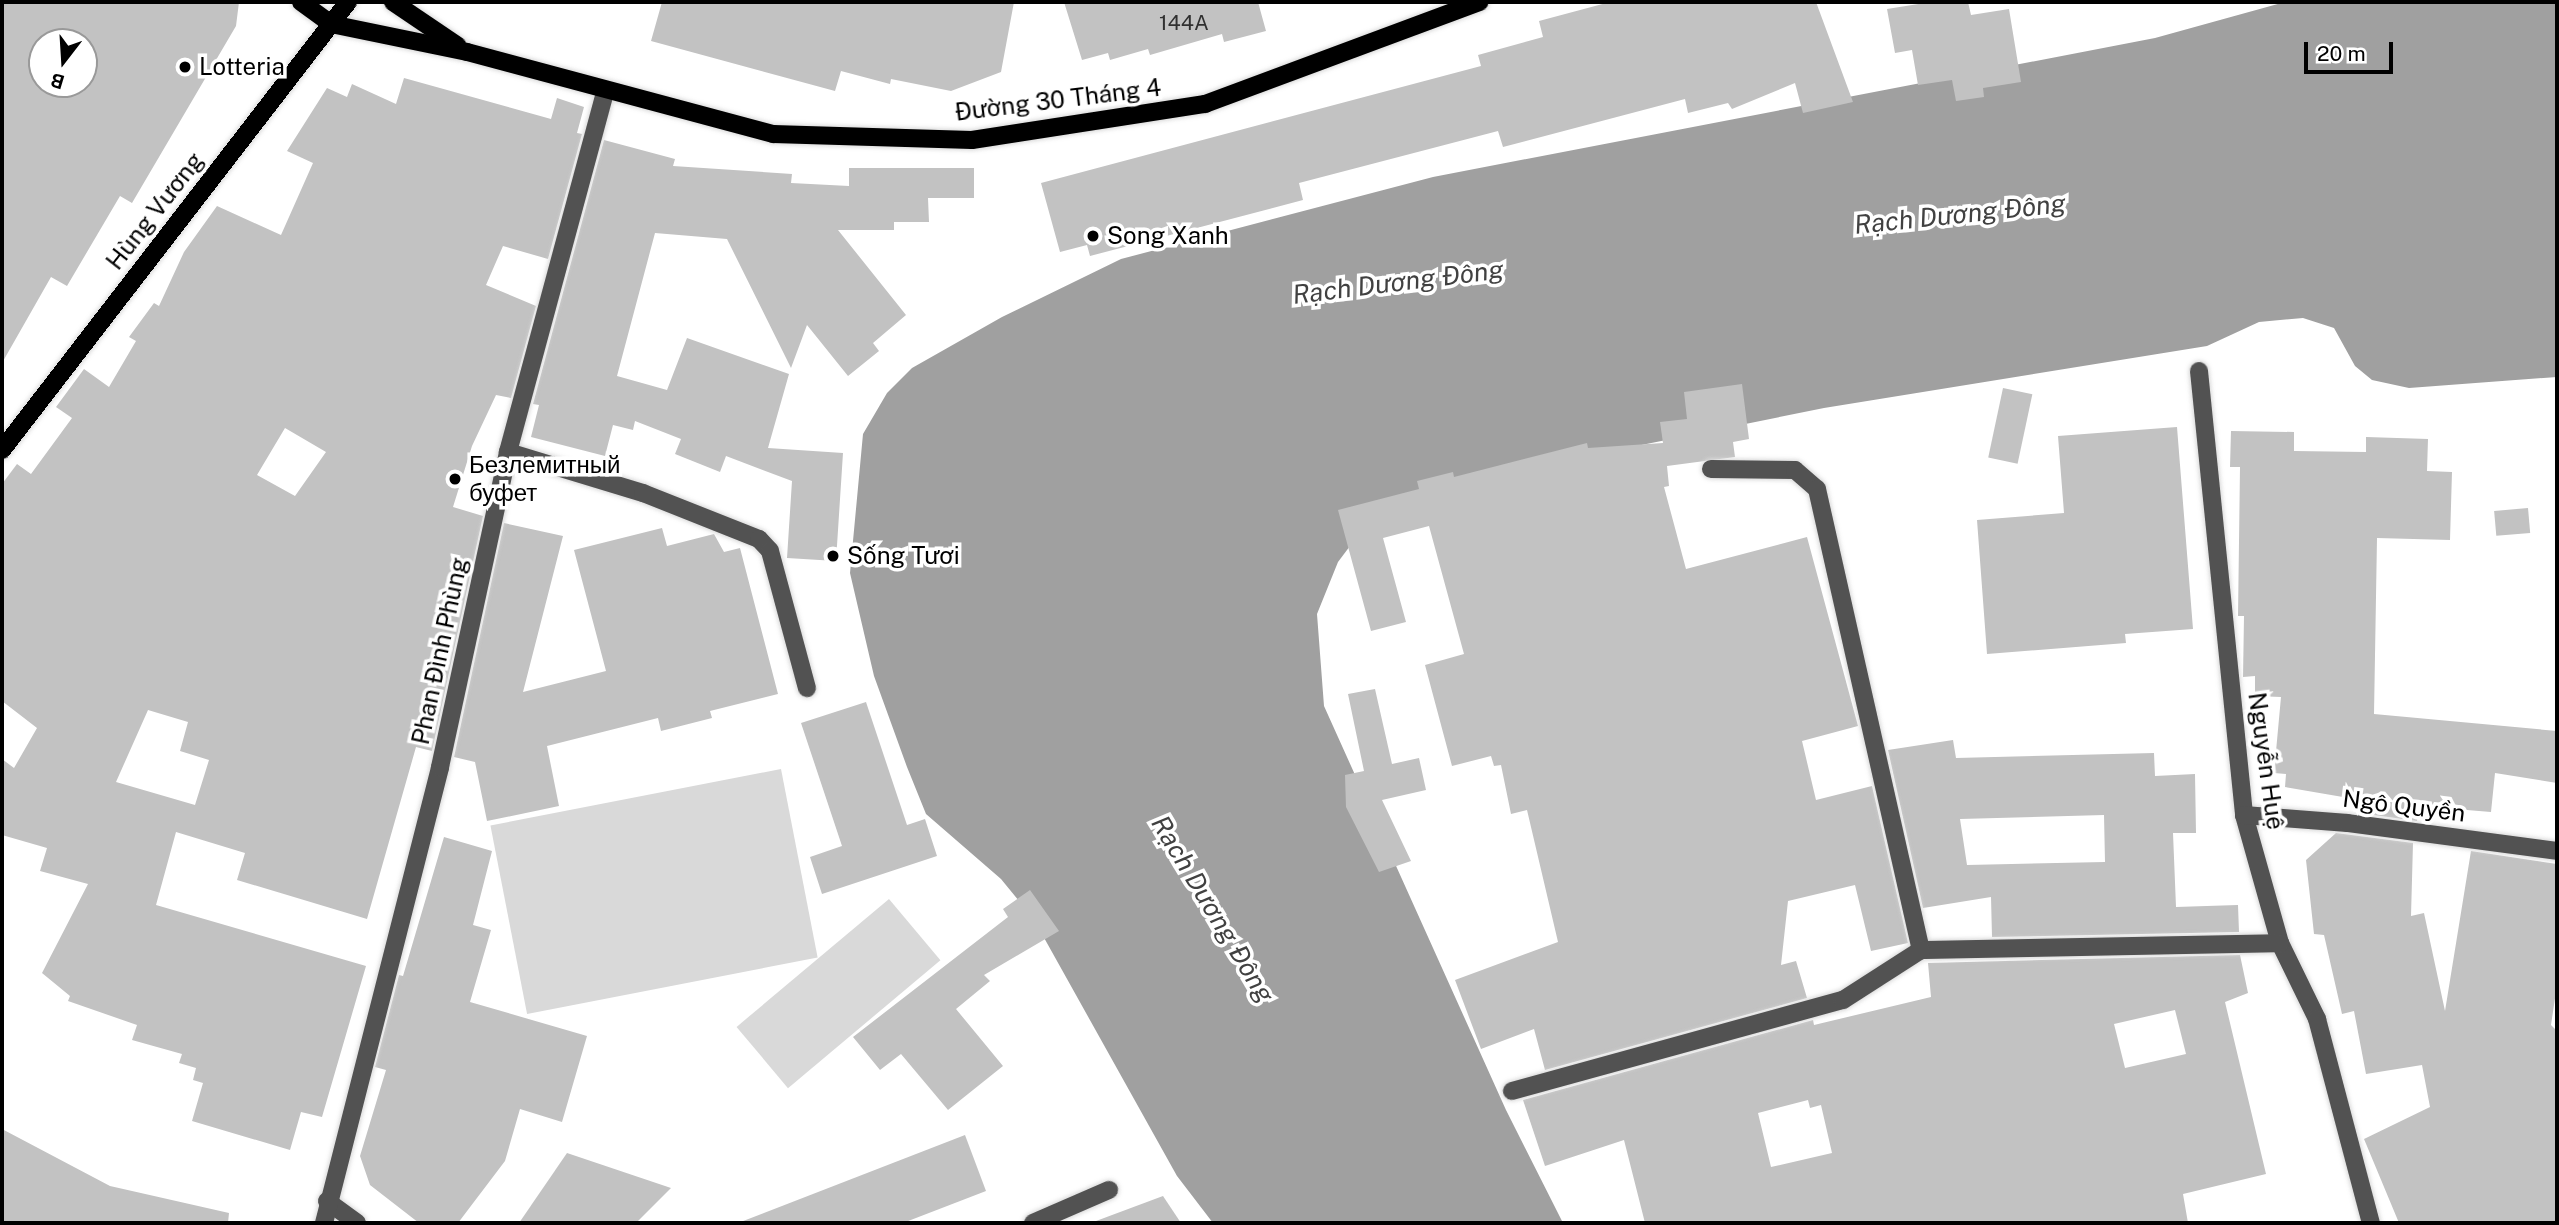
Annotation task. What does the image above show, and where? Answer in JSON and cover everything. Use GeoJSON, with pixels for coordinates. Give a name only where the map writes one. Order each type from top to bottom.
{"type":"FeatureCollection","features":[{"type":"Feature","properties":{"kind":"main road","name":"Đường 30 Tháng 4"},"geometry":{"type":"LineString","coordinates":[[301,2],[331,24],[467,52],[774,134],[972,140],[1205,104],[1479,2]]}},
{"type":"Feature","properties":{"kind":"main road","name":"Hùng Vương"},"geometry":{"type":"LineString","coordinates":[[2,450],[348,2]]}},
{"type":"Feature","properties":{"kind":"main road","name":"Đường 30 Tháng 4"},"geometry":{"type":"LineString","coordinates":[[393,2],[467,52]]}},
{"type":"Feature","properties":{"kind":"street","name":"Phan Đình Phùng"},"geometry":{"type":"LineString","coordinates":[[324,1223],[327,1201],[440,767],[508,452],[606,90]]}},
{"type":"Feature","properties":{"kind":"street","name":"Nguyễn Huệ"},"geometry":{"type":"LineString","coordinates":[[2199,371],[2244,815],[2280,943],[2317,1019],[2371,1223]]}},
{"type":"Feature","properties":{"kind":"street"},"geometry":{"type":"LineString","coordinates":[[508,452],[656,498],[759,538],[770,551],[807,688]]}},
{"type":"Feature","properties":{"kind":"street"},"geometry":{"type":"LineString","coordinates":[[1711,469],[1795,470],[1817,489],[1921,950]]}},
{"type":"Feature","properties":{"kind":"street","name":"Ngô Quyền"},"geometry":{"type":"LineString","coordinates":[[2244,815],[2348,822],[2557,851]]}},
{"type":"Feature","properties":{"kind":"street"},"geometry":{"type":"LineString","coordinates":[[1512,1091],[1843,1000],[1921,950],[2280,943]]}},
{"type":"Feature","properties":{"kind":"street"},"geometry":{"type":"LineString","coordinates":[[1033,1223],[1109,1189]]}},
{"type":"Feature","properties":{"kind":"street"},"geometry":{"type":"LineString","coordinates":[[327,1201],[357,1223]]}},
{"type":"Feature","properties":{"kind":"shaded area"},"geometry":{"type":"Polygon","coordinates":[[[781,769],[818,957],[527,1014],[490,825],[781,769]]]}},
{"type":"Feature","properties":{"kind":"shaded area"},"geometry":{"type":"Polygon","coordinates":[[[889,899],[940,960],[788,1088],[737,1027],[889,899]]]}},
{"type":"Feature","properties":{"kind":"water","name":"Rạch Dương Đông"},"geometry":{"type":"Polygon","coordinates":[[[2285,2],[2557,2],[2557,377],[2409,388],[2372,380],[2355,366],[2334,328],[2303,318],[2259,322],[2207,346],[1824,408],[1474,479],[1356,538],[1338,562],[1317,614],[1324,706],[1506,1110],[1563,1223],[1213,1223],[1177,1176],[1033,918],[1001,879],[926,814],[907,767],[874,676],[850,573],[863,434],[887,393],[912,368],[1002,317],[1121,259],[1433,177],[2155,38],[2285,2]]]}},
{"type":"Feature","properties":{"kind":"building"},"geometry":{"type":"Polygon","coordinates":[[[2,2],[239,2],[236,26],[132,203],[120,196],[67,286],[51,277],[2,363],[2,2]]]}},
{"type":"Feature","properties":{"kind":"building"},"geometry":{"type":"Polygon","coordinates":[[[662,2],[1014,2],[1001,72],[951,91],[891,79],[890,84],[841,71],[835,91],[651,41],[662,2]]]}},
{"type":"Feature","properties":{"kind":"building"},"geometry":{"type":"Polygon","coordinates":[[[1064,2],[1258,2],[1266,31],[1224,42],[1222,34],[1150,55],[1148,49],[1110,60],[1108,53],[1082,60],[1064,2]]]}},
{"type":"Feature","properties":{"kind":"building"},"geometry":{"type":"Polygon","coordinates":[[[1610,2],[1816,2],[1853,102],[1803,113],[1795,83],[1732,109],[1728,103],[1688,113],[1685,99],[1503,147],[1498,131],[1299,183],[1303,200],[1090,256],[1087,245],[1060,252],[1041,183],[1481,66],[1478,55],[1543,37],[1539,21],[1610,2]]]}},
{"type":"Feature","properties":{"kind":"building"},"geometry":{"type":"Polygon","coordinates":[[[1931,2],[1968,2],[1971,15],[2009,9],[2021,82],[1983,88],[1984,97],[1956,101],[1952,80],[1918,85],[1912,50],[1895,53],[1887,9],[1931,2]]]}},
{"type":"Feature","properties":{"kind":"building"},"geometry":{"type":"Polygon","coordinates":[[[404,78],[551,119],[557,98],[584,107],[577,133],[582,134],[548,259],[503,246],[486,285],[536,306],[511,398],[496,395],[472,446],[453,507],[483,516],[432,751],[416,747],[367,919],[237,880],[245,853],[176,832],[156,905],[366,966],[322,1117],[301,1112],[290,1150],[192,1121],[203,1083],[193,1080],[196,1068],[179,1063],[182,1054],[132,1040],[137,1025],[68,1001],[70,996],[42,973],[88,884],[40,871],[47,848],[2,835],[2,759],[14,768],[37,728],[2,701],[2,484],[17,464],[31,474],[72,418],[56,407],[84,369],[109,387],[136,341],[129,337],[154,303],[159,306],[184,252],[217,206],[281,235],[313,163],[287,151],[327,88],[347,97],[352,84],[396,104],[404,78]],[[285,428],[257,475],[295,496],[326,452],[285,428]],[[148,710],[116,782],[195,805],[209,760],[180,751],[188,722],[148,710]]]}},
{"type":"Feature","properties":{"kind":"building"},"geometry":{"type":"Polygon","coordinates":[[[604,140],[675,159],[673,166],[792,174],[791,183],[849,186],[849,168],[974,168],[974,198],[928,198],[929,222],[894,222],[894,230],[838,230],[906,315],[873,343],[879,351],[848,376],[807,325],[791,368],[727,239],[655,233],[617,376],[667,390],[687,338],[789,374],[768,448],[843,453],[836,561],[787,558],[792,481],[726,456],[720,472],[675,454],[681,439],[635,421],[633,430],[613,425],[605,456],[531,437],[539,405],[533,404],[604,140]]]}},
{"type":"Feature","properties":{"kind":"building"},"geometry":{"type":"Polygon","coordinates":[[[1742,384],[1749,439],[1733,442],[1735,457],[1667,466],[1669,486],[1664,487],[1686,569],[1807,537],[1858,726],[1802,741],[1816,800],[1872,786],[1908,943],[1871,951],[1855,885],[1788,901],[1781,965],[1796,961],[1807,998],[1545,1070],[1534,1029],[1481,1049],[1455,980],[1558,942],[1527,810],[1511,814],[1501,765],[1494,766],[1491,756],[1452,766],[1425,665],[1464,654],[1429,526],[1383,538],[1406,622],[1371,631],[1338,510],[1419,489],[1417,481],[1453,472],[1454,477],[1587,443],[1588,448],[1663,443],[1660,422],[1687,419],[1684,392],[1742,384]]]}},
{"type":"Feature","properties":{"kind":"building"},"geometry":{"type":"Polygon","coordinates":[[[2003,388],[2032,394],[2018,464],[1988,457],[2003,388]]]}},
{"type":"Feature","properties":{"kind":"building"},"geometry":{"type":"Polygon","coordinates":[[[2177,427],[2193,629],[2125,634],[2126,643],[1987,654],[1977,520],[2064,513],[2058,436],[2177,427]]]}},
{"type":"Feature","properties":{"kind":"building"},"geometry":{"type":"Polygon","coordinates":[[[2231,431],[2294,432],[2294,451],[2366,452],[2366,437],[2428,439],[2427,471],[2452,472],[2450,540],[2377,538],[2374,714],[2557,731],[2557,783],[2495,773],[2491,812],[2419,806],[2417,821],[2359,813],[2372,802],[2285,787],[2286,774],[2274,773],[2281,697],[2255,696],[2255,676],[2243,677],[2244,616],[2238,616],[2240,467],[2230,467],[2231,431]]]}},
{"type":"Feature","properties":{"kind":"building"},"geometry":{"type":"Polygon","coordinates":[[[2528,508],[2530,533],[2496,536],[2494,511],[2528,508]]]}},
{"type":"Feature","properties":{"kind":"building"},"geometry":{"type":"Polygon","coordinates":[[[504,523],[563,536],[523,692],[606,671],[574,550],[662,528],[667,546],[714,534],[724,552],[740,548],[778,694],[710,711],[712,718],[661,731],[658,718],[547,746],[559,806],[487,821],[475,762],[454,757],[504,523]]]}},
{"type":"Feature","properties":{"kind":"building"},"geometry":{"type":"Polygon","coordinates":[[[1375,689],[1392,764],[1419,758],[1426,790],[1382,800],[1411,861],[1379,872],[1346,807],[1345,775],[1364,771],[1348,694],[1375,689]]]}},
{"type":"Feature","properties":{"kind":"building"},"geometry":{"type":"Polygon","coordinates":[[[866,702],[907,825],[925,819],[937,856],[822,894],[810,857],[842,846],[801,723],[866,702]]]}},
{"type":"Feature","properties":{"kind":"building"},"geometry":{"type":"Polygon","coordinates":[[[1953,740],[1956,758],[2154,753],[2155,776],[2195,774],[2196,833],[2173,833],[2176,907],[2238,905],[2239,932],[1992,937],[1991,897],[1923,908],[1888,750],[1953,740]],[[2104,815],[1960,819],[1967,865],[2105,862],[2104,815]]]}},
{"type":"Feature","properties":{"kind":"building"},"geometry":{"type":"Polygon","coordinates":[[[2336,833],[2413,843],[2411,916],[2424,913],[2445,1011],[2471,851],[2557,864],[2557,985],[2551,1025],[2557,1031],[2557,1223],[2399,1223],[2364,1139],[2430,1107],[2422,1065],[2366,1074],[2354,1011],[2342,1014],[2324,935],[2314,934],[2306,860],[2336,833]]]}},
{"type":"Feature","properties":{"kind":"building"},"geometry":{"type":"Polygon","coordinates":[[[444,837],[492,851],[473,925],[491,930],[470,1002],[587,1036],[562,1122],[520,1109],[505,1161],[458,1223],[419,1223],[370,1185],[360,1156],[386,1070],[375,1067],[399,975],[403,976],[444,837]]]}},
{"type":"Feature","properties":{"kind":"building"},"geometry":{"type":"Polygon","coordinates":[[[1030,890],[1059,931],[984,975],[990,981],[956,1009],[1003,1066],[948,1110],[901,1054],[880,1070],[853,1037],[1008,917],[1003,909],[1030,890]]]}},
{"type":"Feature","properties":{"kind":"building"},"geometry":{"type":"Polygon","coordinates":[[[2240,955],[2248,993],[2225,1002],[2266,1174],[2183,1194],[2188,1223],[1645,1223],[1624,1140],[1545,1166],[1523,1100],[1813,1020],[1814,1025],[1931,997],[1928,963],[2240,955]],[[2175,1010],[2114,1024],[2125,1068],[2186,1054],[2175,1010]],[[1808,1100],[1758,1113],[1771,1167],[1832,1153],[1821,1105],[1810,1108],[1808,1100]]]}},
{"type":"Feature","properties":{"kind":"building"},"geometry":{"type":"Polygon","coordinates":[[[2,1129],[110,1186],[229,1213],[228,1223],[2,1223],[2,1129]]]}},
{"type":"Feature","properties":{"kind":"building"},"geometry":{"type":"Polygon","coordinates":[[[965,1135],[986,1191],[903,1223],[738,1223],[965,1135]]]}},
{"type":"Feature","properties":{"kind":"building"},"geometry":{"type":"Polygon","coordinates":[[[567,1153],[671,1188],[636,1223],[519,1223],[567,1153]]]}},
{"type":"Feature","properties":{"kind":"building"},"geometry":{"type":"Polygon","coordinates":[[[1163,1196],[1181,1223],[1096,1223],[1096,1221],[1163,1196]]]}},
{"type":"Feature","properties":{"kind":"place","name":"Lotteria"},"geometry":{"type":"Point","coordinates":[185,67]}},
{"type":"Feature","properties":{"kind":"place","name":"Song Xanh"},"geometry":{"type":"Point","coordinates":[1093,236]}},
{"type":"Feature","properties":{"kind":"place","name":"Безлемитный буфет"},"geometry":{"type":"Point","coordinates":[455,479]}},
{"type":"Feature","properties":{"kind":"place","name":"Sống Tươi"},"geometry":{"type":"Point","coordinates":[833,556]}}]}
